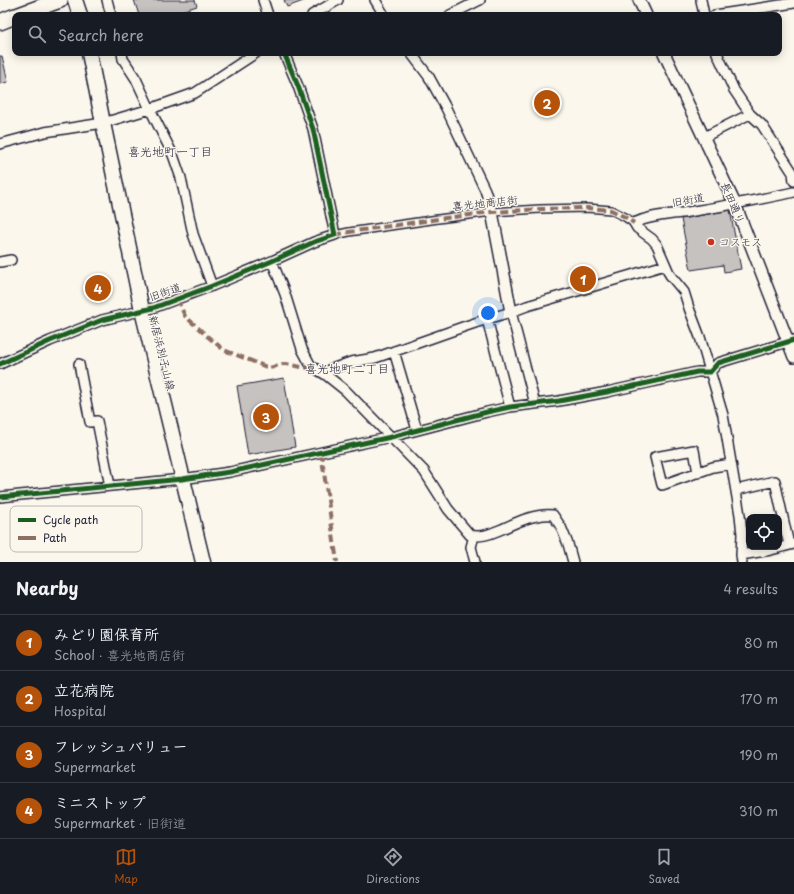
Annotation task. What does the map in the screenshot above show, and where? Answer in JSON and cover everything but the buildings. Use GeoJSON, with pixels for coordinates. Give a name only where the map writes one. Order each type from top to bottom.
{"type":"FeatureCollection","features":[{"type":"Feature","properties":{"kind":"highway"},"geometry":{"type":"LineString","coordinates":[[27,12],[60,0]]}},
{"type":"Feature","properties":{"kind":"highway"},"geometry":{"type":"LineString","coordinates":[[0,22],[12,18]]}},
{"type":"Feature","properties":{"kind":"main road"},"geometry":{"type":"LineString","coordinates":[[22,12],[36,0]]}},
{"type":"Feature","properties":{"kind":"main road"},"geometry":{"type":"LineString","coordinates":[[75,0],[79,12]]}},
{"type":"Feature","properties":{"kind":"main road","name":"新居浜別子山線"},"geometry":{"type":"LineString","coordinates":[[90,56],[142,310],[203,562]]}},
{"type":"Feature","properties":{"kind":"street"},"geometry":{"type":"LineString","coordinates":[[107,0],[110,12]]}},
{"type":"Feature","properties":{"kind":"street"},"geometry":{"type":"LineString","coordinates":[[263,0],[267,12]]}},
{"type":"Feature","properties":{"kind":"street"},"geometry":{"type":"LineString","coordinates":[[317,12],[338,0]]}},
{"type":"Feature","properties":{"kind":"street"},"geometry":{"type":"LineString","coordinates":[[375,0],[382,12]]}},
{"type":"Feature","properties":{"kind":"street"},"geometry":{"type":"LineString","coordinates":[[456,12],[480,0]]}},
{"type":"Feature","properties":{"kind":"street"},"geometry":{"type":"LineString","coordinates":[[639,0],[645,12]]}},
{"type":"Feature","properties":{"kind":"street"},"geometry":{"type":"LineString","coordinates":[[701,0],[703,12]]}},
{"type":"Feature","properties":{"kind":"street"},"geometry":{"type":"LineString","coordinates":[[726,12],[756,4],[794,3]]}},
{"type":"Feature","properties":{"kind":"street"},"geometry":{"type":"LineString","coordinates":[[122,56],[136,79],[175,161],[181,178],[193,234],[212,286]]}},
{"type":"Feature","properties":{"kind":"street"},"geometry":{"type":"LineString","coordinates":[[0,144],[45,132],[103,123],[195,93],[251,56]]}},
{"type":"Feature","properties":{"kind":"street"},"geometry":{"type":"LineString","coordinates":[[285,56],[298,86],[313,129],[335,235]]}},
{"type":"Feature","properties":{"kind":"street"},"geometry":{"type":"LineString","coordinates":[[413,56],[429,77],[445,106],[485,190],[492,212],[511,312],[535,404]]}},
{"type":"Feature","properties":{"kind":"street","name":"長田通り"},"geometry":{"type":"LineString","coordinates":[[665,56],[735,204],[791,341],[794,357]]}},
{"type":"Feature","properties":{"kind":"street"},"geometry":{"type":"LineString","coordinates":[[718,56],[734,90],[750,114],[762,125],[792,173],[794,181]]}},
{"type":"Feature","properties":{"kind":"street"},"geometry":{"type":"LineString","coordinates":[[704,137],[750,114]]}},
{"type":"Feature","properties":{"kind":"street","name":"旧街道"},"geometry":{"type":"LineString","coordinates":[[634,223],[644,219],[735,204],[794,192]]}},
{"type":"Feature","properties":{"kind":"street","name":"喜光地商店街"},"geometry":{"type":"LineString","coordinates":[[335,235],[408,223],[492,212],[540,209],[586,208],[611,210],[634,223]]}},
{"type":"Feature","properties":{"kind":"street"},"geometry":{"type":"LineString","coordinates":[[634,223],[637,228],[652,239],[657,245],[670,275],[684,292],[700,337],[723,415],[742,534],[742,558],[791,544],[775,481],[736,490]]}},
{"type":"Feature","properties":{"kind":"street","name":"旧街道"},"geometry":{"type":"LineString","coordinates":[[0,364],[50,341],[96,323],[153,308],[212,286],[314,242],[335,235]]}},
{"type":"Feature","properties":{"kind":"street"},"geometry":{"type":"LineString","coordinates":[[0,262],[11,260]]}},
{"type":"Feature","properties":{"kind":"street"},"geometry":{"type":"LineString","coordinates":[[272,261],[285,294],[302,349],[311,366],[326,375],[346,391],[424,471],[448,509],[470,535],[486,536],[524,519],[547,514],[553,515],[561,527],[573,562]]}},
{"type":"Feature","properties":{"kind":"street"},"geometry":{"type":"LineString","coordinates":[[326,375],[329,370],[351,362],[375,358],[527,306],[665,264]]}},
{"type":"Feature","properties":{"kind":"street"},"geometry":{"type":"LineString","coordinates":[[487,319],[510,407]]}},
{"type":"Feature","properties":{"kind":"street"},"geometry":{"type":"LineString","coordinates":[[0,497],[182,479],[230,472],[391,437],[510,407],[559,401],[697,372],[710,372],[718,363],[791,341]]}},
{"type":"Feature","properties":{"kind":"street"},"geometry":{"type":"LineString","coordinates":[[394,351],[417,430]]}},
{"type":"Feature","properties":{"kind":"street"},"geometry":{"type":"LineString","coordinates":[[79,364],[90,422],[97,421],[110,486]]}},
{"type":"Feature","properties":{"kind":"street"},"geometry":{"type":"LineString","coordinates":[[698,473],[694,450],[655,457],[662,486],[698,473],[713,467],[731,464]]}},
{"type":"Feature","properties":{"kind":"street"},"geometry":{"type":"LineString","coordinates":[[474,536],[471,547],[475,562]]}},
{"type":"Feature","properties":{"kind":"marked path"},"geometry":{"type":"LineString","coordinates":[[335,235],[492,212],[540,209],[587,208],[611,210],[634,223]]}},
{"type":"Feature","properties":{"kind":"marked path"},"geometry":{"type":"LineString","coordinates":[[177,299],[185,316],[224,350],[269,368],[281,364],[302,367],[311,366]]}},
{"type":"Feature","properties":{"kind":"marked path"},"geometry":{"type":"LineString","coordinates":[[321,452],[337,562]]}},
{"type":"Feature","properties":{"kind":"cycle path"},"geometry":{"type":"LineString","coordinates":[[0,364],[50,341],[102,320],[153,308],[212,286],[314,242],[335,235],[313,129],[298,86],[285,56]]}},
{"type":"Feature","properties":{"kind":"cycle path"},"geometry":{"type":"LineString","coordinates":[[0,497],[182,479],[230,472],[391,437],[510,407],[559,401],[697,372],[710,372],[718,363],[794,340]]}},
{"type":"Feature","properties":{"kind":"place","name":"立花病院"},"geometry":{"type":"Point","coordinates":[547,103]}},
{"type":"Feature","properties":{"kind":"place","name":"コスモス"},"geometry":{"type":"Point","coordinates":[711,242]}},
{"type":"Feature","properties":{"kind":"place","name":"みどり園保育所"},"geometry":{"type":"Point","coordinates":[583,279]}},
{"type":"Feature","properties":{"kind":"place","name":"ミニストップ"},"geometry":{"type":"Point","coordinates":[98,288]}},
{"type":"Feature","properties":{"kind":"place","name":"フレッシュバリュー"},"geometry":{"type":"Point","coordinates":[266,417]}},
{"type":"Feature","properties":{"kind":"district","name":"喜光地町一丁目"},"geometry":{"type":"Point","coordinates":[170,152]}},
{"type":"Feature","properties":{"kind":"district","name":"喜光地町二丁目"},"geometry":{"type":"Point","coordinates":[347,369]}}]}
